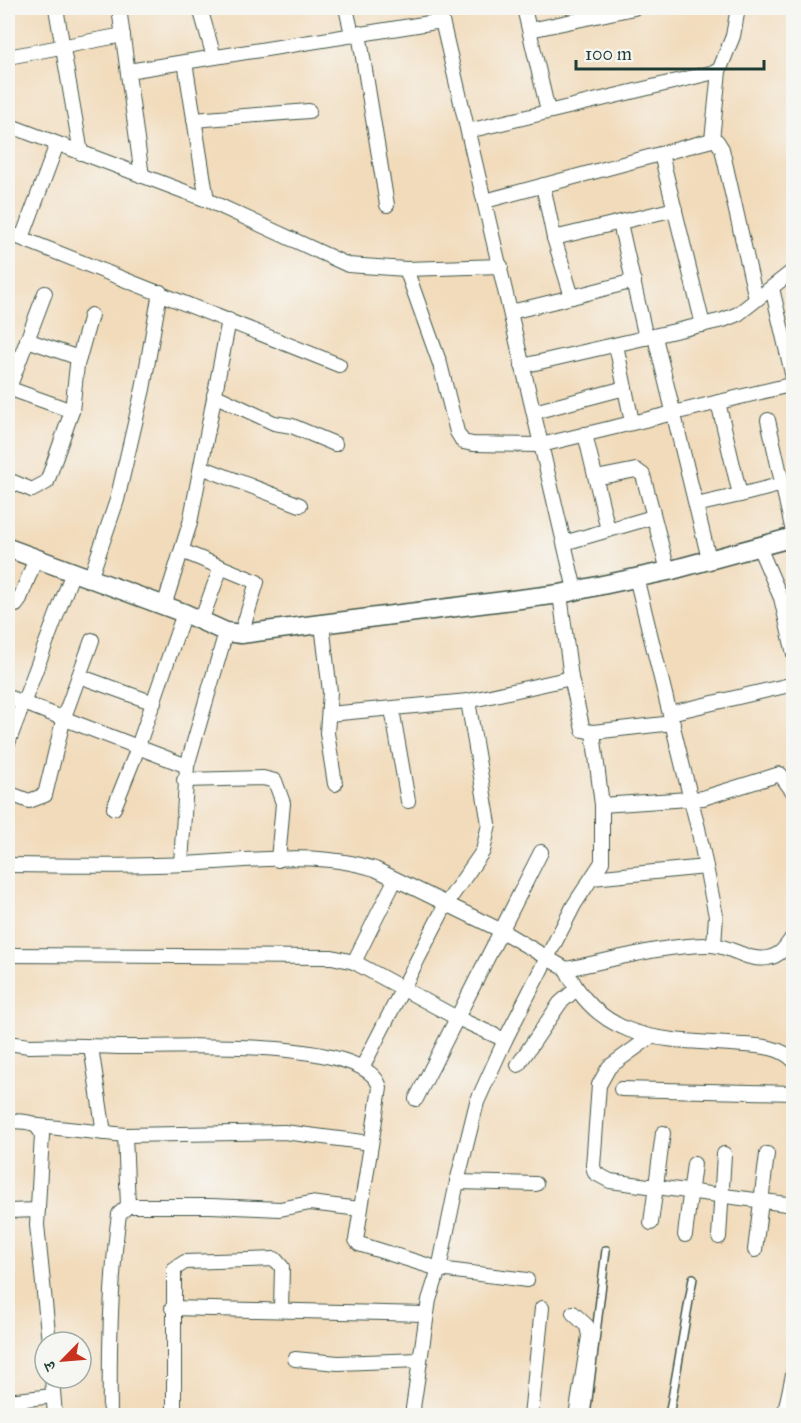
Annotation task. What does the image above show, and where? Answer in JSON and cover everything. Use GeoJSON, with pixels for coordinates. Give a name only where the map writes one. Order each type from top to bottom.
{"type":"FeatureCollection","features":[{"type":"Feature","properties":{"kind":"street"},"geometry":{"type":"LineString","coordinates":[[56,8],[81,153]]}},
{"type":"Feature","properties":{"kind":"street"},"geometry":{"type":"LineString","coordinates":[[119,8],[142,176]]}},
{"type":"Feature","properties":{"kind":"street"},"geometry":{"type":"LineString","coordinates":[[200,8],[214,57]]}},
{"type":"Feature","properties":{"kind":"street"},"geometry":{"type":"LineString","coordinates":[[346,8],[356,34],[387,204]]}},
{"type":"Feature","properties":{"kind":"street"},"geometry":{"type":"LineString","coordinates":[[525,8],[548,111]]}},
{"type":"Feature","properties":{"kind":"street"},"geometry":{"type":"LineString","coordinates":[[530,30],[634,8]]}},
{"type":"Feature","properties":{"kind":"street"},"geometry":{"type":"LineString","coordinates":[[712,140],[718,72],[733,36],[738,8]]}},
{"type":"Feature","properties":{"kind":"street"},"geometry":{"type":"LineString","coordinates":[[128,71],[356,34],[440,14],[501,266],[564,543],[571,678],[583,730],[593,732],[672,718],[794,684]]}},
{"type":"Feature","properties":{"kind":"street"},"geometry":{"type":"LineString","coordinates":[[8,57],[123,35]]}},
{"type":"Feature","properties":{"kind":"street"},"geometry":{"type":"LineString","coordinates":[[185,62],[207,200]]}},
{"type":"Feature","properties":{"kind":"street"},"geometry":{"type":"LineString","coordinates":[[468,131],[718,72]]}},
{"type":"Feature","properties":{"kind":"street"},"geometry":{"type":"LineString","coordinates":[[194,120],[309,111]]}},
{"type":"Feature","properties":{"kind":"street"},"geometry":{"type":"LineString","coordinates":[[8,125],[207,200],[348,265],[406,269],[501,266]]}},
{"type":"Feature","properties":{"kind":"street"},"geometry":{"type":"LineString","coordinates":[[485,201],[712,140],[717,141],[722,149],[756,299]]}},
{"type":"Feature","properties":{"kind":"street"},"geometry":{"type":"LineString","coordinates":[[22,238],[57,144]]}},
{"type":"Feature","properties":{"kind":"street"},"geometry":{"type":"LineString","coordinates":[[661,154],[703,325]]}},
{"type":"Feature","properties":{"kind":"street"},"geometry":{"type":"LineString","coordinates":[[543,185],[554,238],[572,297]]}},
{"type":"Feature","properties":{"kind":"street"},"geometry":{"type":"LineString","coordinates":[[554,238],[675,208]]}},
{"type":"Feature","properties":{"kind":"street"},"geometry":{"type":"LineString","coordinates":[[620,223],[634,281],[674,412],[710,559]]}},
{"type":"Feature","properties":{"kind":"street"},"geometry":{"type":"LineString","coordinates":[[8,233],[339,365]]}},
{"type":"Feature","properties":{"kind":"street"},"geometry":{"type":"LineString","coordinates":[[406,269],[440,364],[457,432],[463,442],[473,444],[541,445],[794,383],[788,332],[772,288]]}},
{"type":"Feature","properties":{"kind":"street"},"geometry":{"type":"LineString","coordinates":[[522,366],[651,338],[738,314],[794,270]]}},
{"type":"Feature","properties":{"kind":"street"},"geometry":{"type":"LineString","coordinates":[[511,312],[634,281]]}},
{"type":"Feature","properties":{"kind":"street"},"geometry":{"type":"LineString","coordinates":[[8,743],[23,701],[117,500],[143,389],[160,292]]}},
{"type":"Feature","properties":{"kind":"street"},"geometry":{"type":"LineString","coordinates":[[45,293],[8,388],[72,411]]}},
{"type":"Feature","properties":{"kind":"street"},"geometry":{"type":"LineString","coordinates":[[8,480],[32,490],[47,482],[72,411],[79,358],[91,315]]}},
{"type":"Feature","properties":{"kind":"street"},"geometry":{"type":"LineString","coordinates":[[164,606],[190,523],[229,320]]}},
{"type":"Feature","properties":{"kind":"street"},"geometry":{"type":"LineString","coordinates":[[27,340],[79,358]]}},
{"type":"Feature","properties":{"kind":"street"},"geometry":{"type":"LineString","coordinates":[[616,345],[632,422]]}},
{"type":"Feature","properties":{"kind":"street"},"geometry":{"type":"LineString","coordinates":[[534,412],[625,388]]}},
{"type":"Feature","properties":{"kind":"street"},"geometry":{"type":"LineString","coordinates":[[214,395],[274,423],[292,426],[335,444]]}},
{"type":"Feature","properties":{"kind":"street"},"geometry":{"type":"LineString","coordinates":[[718,402],[740,495]]}},
{"type":"Feature","properties":{"kind":"street"},"geometry":{"type":"LineString","coordinates":[[8,548],[234,633],[322,624],[567,592],[668,571],[794,536],[768,420]]}},
{"type":"Feature","properties":{"kind":"street"},"geometry":{"type":"LineString","coordinates":[[585,434],[608,530]]}},
{"type":"Feature","properties":{"kind":"street"},"geometry":{"type":"LineString","coordinates":[[201,467],[300,505]]}},
{"type":"Feature","properties":{"kind":"street"},"geometry":{"type":"LineString","coordinates":[[596,478],[640,471],[668,571]]}},
{"type":"Feature","properties":{"kind":"street"},"geometry":{"type":"LineString","coordinates":[[696,505],[783,484]]}},
{"type":"Feature","properties":{"kind":"street"},"geometry":{"type":"LineString","coordinates":[[564,543],[654,516]]}},
{"type":"Feature","properties":{"kind":"street"},"geometry":{"type":"LineString","coordinates":[[759,547],[777,584],[794,654]]}},
{"type":"Feature","properties":{"kind":"street"},"geometry":{"type":"LineString","coordinates":[[181,864],[186,773],[234,633],[257,582],[182,551]]}},
{"type":"Feature","properties":{"kind":"street"},"geometry":{"type":"LineString","coordinates":[[8,605],[16,605],[19,601],[36,558]]}},
{"type":"Feature","properties":{"kind":"street"},"geometry":{"type":"LineString","coordinates":[[114,808],[154,703],[192,617],[221,567]]}},
{"type":"Feature","properties":{"kind":"street"},"geometry":{"type":"LineString","coordinates":[[636,577],[692,798],[716,916],[714,945]]}},
{"type":"Feature","properties":{"kind":"street"},"geometry":{"type":"LineString","coordinates":[[322,624],[330,692],[327,733],[335,784]]}},
{"type":"Feature","properties":{"kind":"street"},"geometry":{"type":"LineString","coordinates":[[8,793],[29,801],[45,795],[64,717],[92,640]]}},
{"type":"Feature","properties":{"kind":"street"},"geometry":{"type":"LineString","coordinates":[[79,676],[154,703]]}},
{"type":"Feature","properties":{"kind":"street"},"geometry":{"type":"LineString","coordinates":[[329,714],[468,701],[571,678]]}},
{"type":"Feature","properties":{"kind":"street"},"geometry":{"type":"LineString","coordinates":[[8,697],[138,746],[186,773],[263,778],[275,781],[283,803],[278,860]]}},
{"type":"Feature","properties":{"kind":"street"},"geometry":{"type":"LineString","coordinates":[[363,1066],[446,904],[483,851],[488,832],[468,701]]}},
{"type":"Feature","properties":{"kind":"street"},"geometry":{"type":"LineString","coordinates":[[392,709],[408,801]]}},
{"type":"Feature","properties":{"kind":"street"},"geometry":{"type":"LineString","coordinates":[[407,1416],[416,1415],[413,1408],[426,1314],[439,1269],[477,1102],[504,1040],[603,854],[602,805],[593,732]]}},
{"type":"Feature","properties":{"kind":"street"},"geometry":{"type":"LineString","coordinates":[[602,805],[703,798],[780,774],[791,785]]}},
{"type":"Feature","properties":{"kind":"street"},"geometry":{"type":"LineString","coordinates":[[416,1099],[541,852]]}},
{"type":"Feature","properties":{"kind":"street"},"geometry":{"type":"LineString","coordinates":[[8,865],[181,864],[278,860],[354,862],[500,930],[548,957],[566,969],[575,990],[596,1013],[649,1038],[756,1046],[788,1054],[794,1061]]}},
{"type":"Feature","properties":{"kind":"street"},"geometry":{"type":"LineString","coordinates":[[592,878],[706,867]]}},
{"type":"Feature","properties":{"kind":"street"},"geometry":{"type":"LineString","coordinates":[[354,962],[395,880]]}},
{"type":"Feature","properties":{"kind":"street"},"geometry":{"type":"LineString","coordinates":[[566,969],[666,948],[714,945],[747,957],[765,959],[783,951],[794,934]]}},
{"type":"Feature","properties":{"kind":"street"},"geometry":{"type":"LineString","coordinates":[[8,955],[190,958],[297,955],[332,957],[354,962],[504,1040]]}},
{"type":"Feature","properties":{"kind":"street"},"geometry":{"type":"LineString","coordinates":[[518,1065],[560,1003],[575,990]]}},
{"type":"Feature","properties":{"kind":"street"},"geometry":{"type":"LineString","coordinates":[[649,1038],[609,1067],[599,1085],[593,1166],[595,1173],[610,1181],[794,1205]]}},
{"type":"Feature","properties":{"kind":"street"},"geometry":{"type":"LineString","coordinates":[[8,1043],[29,1046],[91,1047],[256,1046],[318,1053],[363,1066],[374,1074],[380,1088],[360,1209],[356,1240],[359,1244],[439,1269],[527,1280]]}},
{"type":"Feature","properties":{"kind":"street"},"geometry":{"type":"LineString","coordinates":[[91,1047],[104,1133]]}},
{"type":"Feature","properties":{"kind":"street"},"geometry":{"type":"LineString","coordinates":[[621,1089],[794,1093]]}},
{"type":"Feature","properties":{"kind":"street"},"geometry":{"type":"LineString","coordinates":[[8,1121],[33,1122],[39,1126],[125,1135],[284,1132],[371,1143]]}},
{"type":"Feature","properties":{"kind":"street"},"geometry":{"type":"LineString","coordinates":[[39,1126],[42,1135],[38,1210],[48,1330]]}},
{"type":"Feature","properties":{"kind":"street"},"geometry":{"type":"LineString","coordinates":[[651,1223],[663,1133]]}},
{"type":"Feature","properties":{"kind":"street"},"geometry":{"type":"LineString","coordinates":[[125,1135],[128,1206]]}},
{"type":"Feature","properties":{"kind":"street"},"geometry":{"type":"LineString","coordinates":[[719,1236],[724,1154]]}},
{"type":"Feature","properties":{"kind":"street"},"geometry":{"type":"LineString","coordinates":[[755,1250],[767,1154]]}},
{"type":"Feature","properties":{"kind":"street"},"geometry":{"type":"LineString","coordinates":[[685,1235],[694,1164]]}},
{"type":"Feature","properties":{"kind":"street"},"geometry":{"type":"LineString","coordinates":[[457,1182],[537,1184]]}},
{"type":"Feature","properties":{"kind":"street"},"geometry":{"type":"LineString","coordinates":[[110,1416],[109,1348],[116,1238],[119,1214],[128,1206],[200,1205],[280,1209],[310,1203],[360,1209]]}},
{"type":"Feature","properties":{"kind":"street"},"geometry":{"type":"LineString","coordinates":[[8,1211],[38,1210]]}},
{"type":"Feature","properties":{"kind":"street"},"geometry":{"type":"LineString","coordinates":[[174,1416],[172,1308],[174,1269],[177,1265],[184,1262],[275,1259],[282,1267],[281,1310]]}},
{"type":"Feature","properties":{"kind":"street"},"geometry":{"type":"LineString","coordinates":[[172,1308],[426,1314]]}},
{"type":"Feature","properties":{"kind":"street"},"geometry":{"type":"LineString","coordinates":[[531,1416],[542,1308]]}},
{"type":"Feature","properties":{"kind":"street"},"geometry":{"type":"LineString","coordinates":[[573,1313],[587,1326],[589,1336],[576,1416]]}},
{"type":"Feature","properties":{"kind":"street"},"geometry":{"type":"LineString","coordinates":[[295,1359],[338,1363],[420,1360]]}},
{"type":"Feature","properties":{"kind":"street"},"geometry":{"type":"LineString","coordinates":[[784,1416],[794,1370]]}},
{"type":"Feature","properties":{"kind":"street"},"geometry":{"type":"LineString","coordinates":[[53,1390],[55,1416]]}},
{"type":"Feature","properties":{"kind":"street"},"geometry":{"type":"LineString","coordinates":[[8,1401],[53,1396]]}},
{"type":"Feature","properties":{"kind":"lane"},"geometry":{"type":"LineString","coordinates":[[586,1416],[606,1250]]}},
{"type":"Feature","properties":{"kind":"lane"},"geometry":{"type":"LineString","coordinates":[[669,1416],[693,1278]]}}]}
